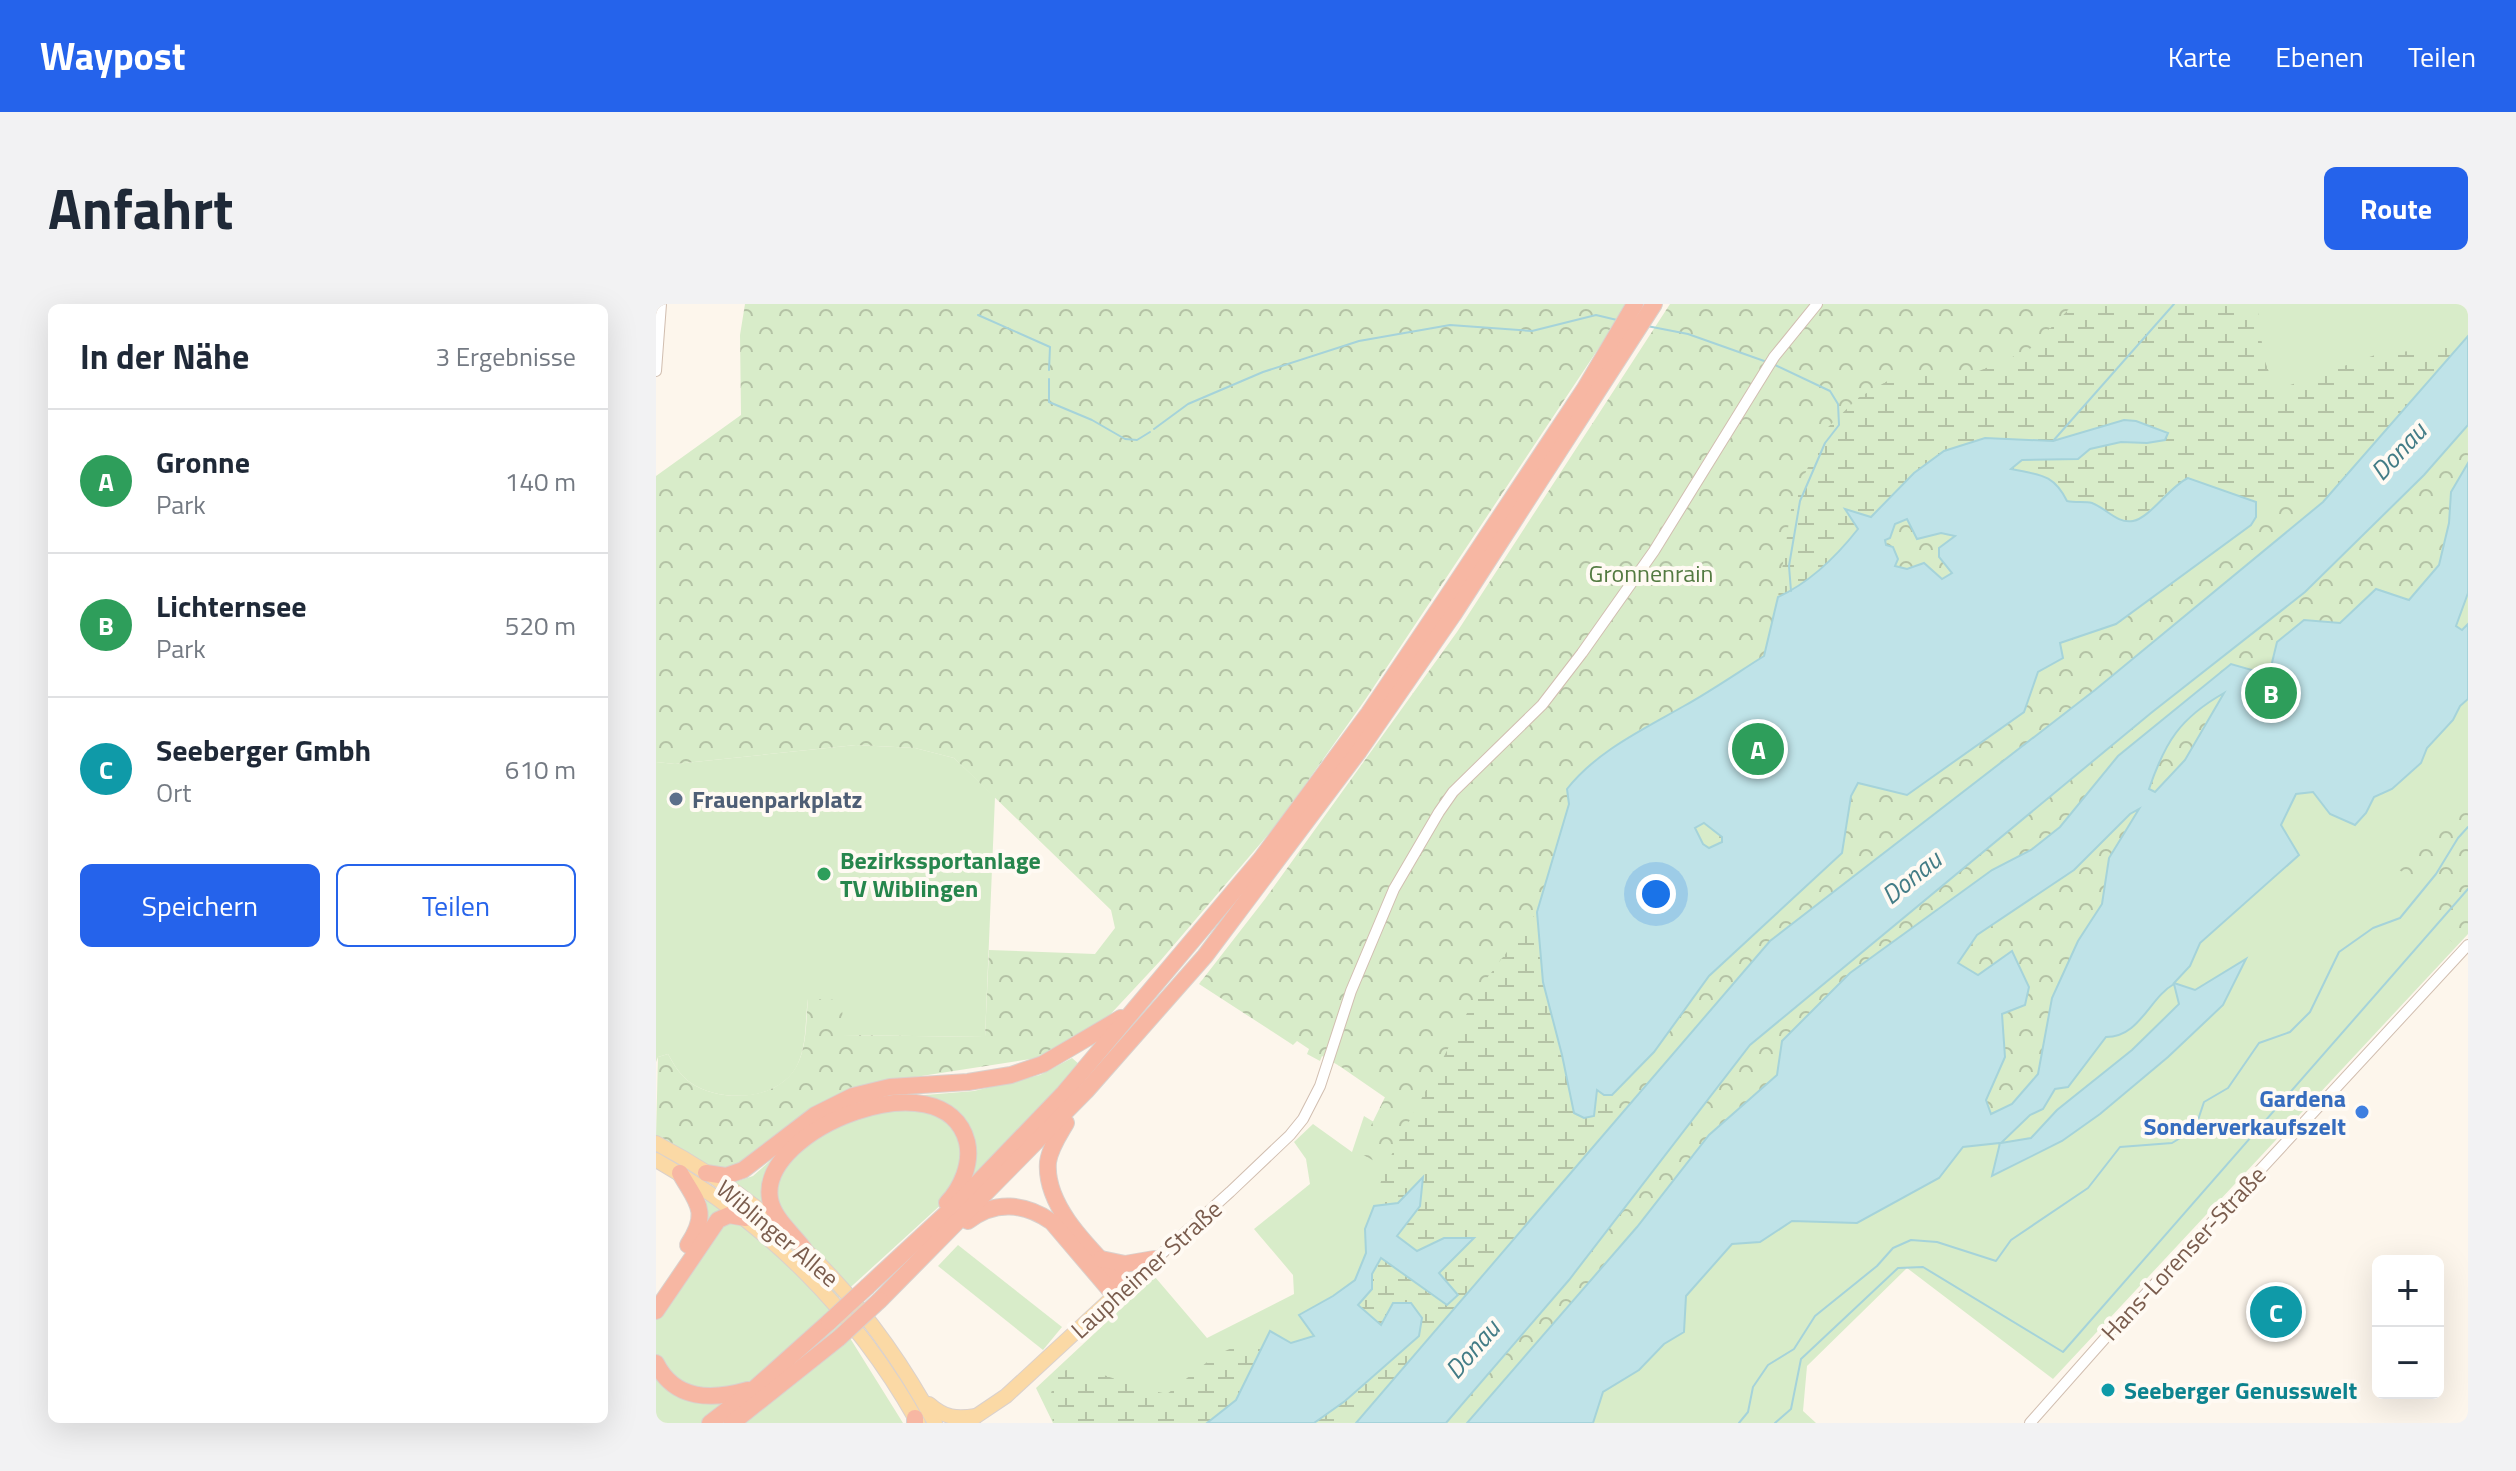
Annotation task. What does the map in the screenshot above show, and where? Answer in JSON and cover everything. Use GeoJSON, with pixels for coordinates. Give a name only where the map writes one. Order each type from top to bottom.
{"type":"FeatureCollection","features":[{"type":"Feature","properties":{"kind":"highway"},"geometry":{"type":"LineString","coordinates":[[710,1423],[754,1389],[920,1240],[1054,1103],[1261,859],[1369,713],[1584,390],[1642,309]]}},
{"type":"Feature","properties":{"kind":"highway"},"geometry":{"type":"LineString","coordinates":[[732,1423],[839,1338],[944,1237],[1086,1091],[1205,956],[1359,751],[1453,615],[1627,331]]}},
{"type":"Feature","properties":{"kind":"highway"},"geometry":{"type":"LineString","coordinates":[[706,1173],[726,1176],[743,1170],[815,1115],[853,1096],[890,1087],[968,1082],[1011,1075],[1043,1064],[1135,1008]]}},
{"type":"Feature","properties":{"kind":"highway"},"geometry":{"type":"LineString","coordinates":[[1086,1091],[1056,1139],[1048,1162],[1049,1176],[1059,1209],[1101,1259],[1120,1291]]}},
{"type":"Feature","properties":{"kind":"highway"},"geometry":{"type":"LineString","coordinates":[[804,1249],[770,1202],[771,1183],[782,1159],[806,1138],[848,1115],[893,1103],[915,1101],[937,1106],[955,1118],[964,1132],[968,1149],[965,1175],[920,1240]]}},
{"type":"Feature","properties":{"kind":"highway"},"geometry":{"type":"LineString","coordinates":[[656,1293],[700,1221],[697,1199],[680,1173]]}},
{"type":"Feature","properties":{"kind":"highway"},"geometry":{"type":"LineString","coordinates":[[944,1237],[983,1211],[996,1207],[1025,1207],[1052,1222],[1120,1291]]}},
{"type":"Feature","properties":{"kind":"highway"},"geometry":{"type":"LineString","coordinates":[[656,1311],[718,1220],[729,1215],[746,1218]]}},
{"type":"Feature","properties":{"kind":"highway"},"geometry":{"type":"LineString","coordinates":[[1101,1259],[1114,1264],[1154,1259]]}},
{"type":"Feature","properties":{"kind":"highway"},"geometry":{"type":"LineString","coordinates":[[656,1363],[670,1382],[696,1396],[718,1397],[754,1389]]}},
{"type":"Feature","properties":{"kind":"highway"},"geometry":{"type":"LineString","coordinates":[[753,1423],[785,1383]]}},
{"type":"Feature","properties":{"kind":"main road","name":"Wiblinger Allee"},"geometry":{"type":"LineString","coordinates":[[656,1143],[751,1205],[828,1270],[881,1334],[935,1423]]}},
{"type":"Feature","properties":{"kind":"main road","name":"Wiblinger Allee"},"geometry":{"type":"LineString","coordinates":[[656,1160],[746,1218],[815,1280],[884,1366],[916,1421]]}},
{"type":"Feature","properties":{"kind":"main road","name":"Laupheimer Straße"},"geometry":{"type":"LineString","coordinates":[[974,1421],[1120,1291]]}},
{"type":"Feature","properties":{"kind":"main road"},"geometry":{"type":"LineString","coordinates":[[918,1391],[931,1406],[946,1416],[974,1421]]}},
{"type":"Feature","properties":{"kind":"street"},"geometry":{"type":"LineString","coordinates":[[656,371],[661,304]]}},
{"type":"Feature","properties":{"kind":"street","name":"Laupheimer Straße"},"geometry":{"type":"LineString","coordinates":[[1120,1291],[1290,1135],[1314,1101],[1351,991],[1394,889],[1439,812],[1453,792],[1542,705],[1582,653],[1654,551],[1765,370],[1817,304]]}},
{"type":"Feature","properties":{"kind":"street","name":"Hans-Lorenser-Straße"},"geometry":{"type":"LineString","coordinates":[[2030,1423],[2468,945]]}},
{"type":"Feature","properties":{"kind":"green space"},"geometry":{"type":"Polygon","coordinates":[[[745,304],[1628,304],[1365,700],[1278,823],[1161,960],[1106,1019],[1037,1058],[902,1079],[823,1102],[751,1160],[725,1169],[710,1166],[656,1137],[658,1057],[668,1054],[684,1077],[704,1090],[735,1096],[766,1091],[791,1074],[799,1061],[805,1038],[808,999],[842,1000],[843,1035],[985,1037],[989,950],[1095,954],[1115,928],[1111,910],[954,758],[915,748],[856,745],[675,764],[656,762],[656,476],[741,415],[740,335],[745,304]]]}},
{"type":"Feature","properties":{"kind":"green space","name":"Gronnenrain"},"geometry":{"type":"Polygon","coordinates":[[[1670,304],[2074,304],[2029,350],[1979,371],[1903,372],[1792,503],[1778,597],[1764,656],[1686,705],[1637,731],[1569,804],[1537,912],[1482,985],[1385,1167],[1358,1152],[1387,1093],[1322,1056],[1320,1061],[1307,1054],[1309,1049],[1297,1041],[1293,1045],[1199,984],[1265,899],[1457,632],[1670,304]]]}},
{"type":"Feature","properties":{"kind":"green space"},"geometry":{"type":"Polygon","coordinates":[[[1827,304],[2468,304],[2468,934],[2053,1379],[1907,1268],[1807,1366],[1803,1411],[1816,1423],[1053,1423],[1036,1388],[1155,1277],[1207,1338],[1294,1294],[1293,1275],[1254,1229],[1310,1184],[1306,1159],[1294,1142],[1313,1124],[1352,1152],[1364,1116],[1382,1127],[1396,1105],[1338,1065],[1424,857],[1827,304]]]}},
{"type":"Feature","properties":{"kind":"green space"},"geometry":{"type":"Polygon","coordinates":[[[2074,304],[2257,304],[2264,359],[2276,390],[2375,355],[2461,345],[2323,502],[2256,502],[2213,489],[2200,481],[2177,483],[2142,517],[2132,521],[2121,520],[2091,502],[2079,504],[2067,501],[2059,485],[2010,469],[2021,460],[2078,459],[2090,449],[2121,442],[2165,440],[2168,433],[2124,420],[2053,441],[2039,440],[1914,473],[1871,517],[1846,509],[1859,529],[1822,568],[1778,597],[1792,503],[1824,431],[1858,398],[1903,372],[1979,371],[2029,350],[2074,304]]]}},
{"type":"Feature","properties":{"kind":"green space"},"geometry":{"type":"Polygon","coordinates":[[[2468,425],[2468,463],[2451,492],[2449,523],[2439,565],[2409,600],[2376,589],[2339,623],[2304,620],[2277,642],[2269,675],[2231,664],[2118,756],[2060,827],[2031,851],[1992,870],[1850,973],[1782,1041],[1777,1075],[1709,1135],[1637,1227],[1467,1423],[1446,1423],[1569,1280],[1750,1045],[2151,713],[2305,592],[2424,475],[2468,425]]]}},
{"type":"Feature","properties":{"kind":"green space"},"geometry":{"type":"Polygon","coordinates":[[[2256,502],[2323,502],[2095,690],[1636,1097],[1613,1121],[1612,1095],[1654,1052],[1709,976],[1842,853],[1851,796],[1858,783],[2024,712],[2038,672],[2060,643],[2116,624],[2204,561],[2251,525],[2256,517],[2256,502]]]}},
{"type":"Feature","properties":{"kind":"green space"},"geometry":{"type":"Polygon","coordinates":[[[1907,519],[1917,539],[1941,533],[1956,536],[1939,558],[1952,572],[1942,579],[1894,566],[1885,539],[1890,538],[1895,524],[1907,519]]]}},
{"type":"Feature","properties":{"kind":"green space"},"geometry":{"type":"Polygon","coordinates":[[[2225,692],[2185,760],[2155,792],[2148,789],[2167,744],[2189,715],[2225,692]]]}},
{"type":"Feature","properties":{"kind":"green space","name":"Bezirkssportanlage TV Wiblingen"},"geometry":{"type":"Polygon","coordinates":[[[856,745],[915,748],[954,758],[995,797],[985,1037],[843,1035],[808,999],[802,1053],[791,1074],[780,1084],[751,1095],[735,1096],[704,1090],[684,1077],[668,1054],[658,1057],[656,1062],[656,762],[675,764],[856,745]]]}},
{"type":"Feature","properties":{"kind":"green space"},"geometry":{"type":"Polygon","coordinates":[[[2141,808],[2109,858],[2102,904],[2078,941],[2052,998],[2038,1074],[2012,1104],[1991,1114],[1986,1100],[2005,1057],[2002,1014],[1978,975],[1958,963],[1977,935],[2074,870],[2130,814],[2141,808]]]}},
{"type":"Feature","properties":{"kind":"green space"},"geometry":{"type":"Polygon","coordinates":[[[2468,808],[2468,926],[2453,943],[2431,922],[2448,889],[2398,870],[2468,808]]]}},
{"type":"Feature","properties":{"kind":"green space"},"geometry":{"type":"Polygon","coordinates":[[[1704,822],[1722,837],[1722,842],[1709,848],[1703,844],[1695,828],[1704,822]]]}},
{"type":"Feature","properties":{"kind":"green space"},"geometry":{"type":"Polygon","coordinates":[[[1537,912],[1543,982],[1574,1113],[1598,1089],[1604,1095],[1612,1095],[1613,1121],[1356,1423],[1314,1423],[1346,1401],[1419,1336],[1381,1325],[1358,1304],[1372,1289],[1372,1274],[1382,1257],[1446,1305],[1439,1274],[1473,1238],[1444,1238],[1417,1251],[1397,1235],[1420,1206],[1423,1178],[1398,1203],[1374,1206],[1385,1167],[1482,985],[1537,912]]]}},
{"type":"Feature","properties":{"kind":"green space"},"geometry":{"type":"Polygon","coordinates":[[[1072,1058],[1080,1065],[970,1182],[830,1306],[903,1423],[656,1423],[656,1320],[703,1248],[706,1199],[729,1184],[753,1176],[780,1152],[889,1098],[974,1091],[1040,1075],[1072,1058]]]}},
{"type":"Feature","properties":{"kind":"green space"},"geometry":{"type":"Polygon","coordinates":[[[958,1245],[1062,1327],[1043,1350],[938,1266],[958,1245]]]}},
{"type":"Feature","properties":{"kind":"green space"},"geometry":{"type":"Polygon","coordinates":[[[1270,1331],[1236,1400],[1207,1423],[1053,1423],[1049,1399],[1058,1373],[1078,1366],[1167,1394],[1216,1355],[1270,1331]]]}},
{"type":"Feature","properties":{"kind":"water","name":"Donau"},"geometry":{"type":"Polygon","coordinates":[[[2468,336],[2468,425],[2424,475],[2305,592],[2151,713],[1750,1045],[1569,1280],[1446,1423],[1356,1423],[1770,941],[2095,690],[2323,502],[2468,336]]]}},
{"type":"Feature","properties":{"kind":"water"},"geometry":{"type":"Polygon","coordinates":[[[2124,420],[2136,421],[2168,433],[2165,440],[2121,442],[2090,449],[2078,459],[2022,460],[2011,469],[2051,480],[2067,501],[2092,503],[2117,518],[2133,521],[2146,514],[2188,478],[2256,502],[2256,517],[2251,525],[2116,624],[2060,643],[2063,658],[2038,672],[2024,712],[1907,795],[1858,783],[1851,796],[1842,853],[1709,976],[1654,1052],[1612,1095],[1604,1095],[1597,1090],[1594,1116],[1584,1118],[1574,1113],[1543,982],[1537,912],[1569,804],[1567,789],[1592,763],[1621,742],[1764,656],[1778,597],[1822,568],[1858,529],[1845,509],[1871,517],[1914,473],[1944,451],[1985,438],[2053,441],[2124,420]],[[1907,519],[1895,524],[1890,538],[1885,540],[1886,545],[1893,547],[1898,559],[1895,566],[1907,569],[1924,563],[1942,579],[1952,573],[1939,557],[1939,548],[1955,536],[1941,533],[1917,539],[1907,519]],[[1704,823],[1695,828],[1703,844],[1709,848],[1722,842],[1722,837],[1704,823]]]}},
{"type":"Feature","properties":{"kind":"water"},"geometry":{"type":"Polygon","coordinates":[[[2468,463],[2468,593],[2456,626],[2462,630],[2468,624],[2468,699],[2427,748],[2421,763],[2392,789],[2374,797],[2355,825],[2330,814],[2313,792],[2296,794],[2281,825],[2299,855],[2200,943],[2190,966],[2174,983],[2195,990],[2246,959],[2223,1005],[2168,1057],[2100,1114],[2062,1141],[1992,1176],[2000,1143],[1963,1147],[1939,1178],[1857,1223],[1792,1221],[1760,1242],[1732,1244],[1686,1296],[1684,1332],[1664,1344],[1639,1370],[1603,1392],[1593,1423],[1467,1423],[1637,1227],[1709,1135],[1777,1075],[1782,1041],[1850,973],[1992,870],[2031,850],[2060,827],[2118,756],[2231,664],[2269,675],[2277,642],[2304,620],[2340,623],[2376,589],[2409,600],[2439,565],[2449,523],[2451,492],[2468,463]],[[2224,693],[2196,712],[2176,733],[2161,758],[2149,789],[2155,792],[2185,760],[2224,693]],[[2139,809],[2130,814],[2074,870],[1977,935],[1958,963],[1978,975],[2012,951],[2029,987],[2025,1005],[2002,1014],[2005,1057],[1986,1100],[1991,1114],[2012,1104],[2038,1074],[2052,998],[2078,941],[2102,904],[2109,858],[2139,809]],[[2174,984],[2136,1024],[2118,1035],[2106,1037],[2068,1087],[2055,1089],[2043,1109],[2030,1115],[2001,1143],[2031,1138],[2057,1110],[2132,1050],[2179,1004],[2174,984]]]}},
{"type":"Feature","properties":{"kind":"water"},"geometry":{"type":"Polygon","coordinates":[[[1423,1177],[1420,1206],[1397,1236],[1417,1251],[1444,1238],[1474,1238],[1439,1273],[1458,1295],[1447,1305],[1381,1258],[1372,1274],[1372,1289],[1358,1305],[1381,1325],[1393,1303],[1411,1303],[1422,1318],[1419,1336],[1345,1401],[1314,1423],[1207,1423],[1236,1400],[1270,1331],[1291,1343],[1314,1336],[1299,1315],[1355,1280],[1366,1253],[1365,1229],[1374,1206],[1398,1203],[1423,1177]]]}},
{"type":"Feature","properties":{"kind":"waterway"},"geometry":{"type":"LineString","coordinates":[[2053,441],[2174,304]]}},
{"type":"Feature","properties":{"kind":"waterway"},"geometry":{"type":"LineString","coordinates":[[978,315],[1050,347],[1049,370]]}},
{"type":"Feature","properties":{"kind":"waterway"},"geometry":{"type":"LineString","coordinates":[[1154,429],[1188,404],[1263,372],[1359,341],[1450,325],[1532,331],[1596,315],[1617,320]]}},
{"type":"Feature","properties":{"kind":"waterway"},"geometry":{"type":"LineString","coordinates":[[1647,326],[1688,334],[1767,362]]}},
{"type":"Feature","properties":{"kind":"waterway"},"geometry":{"type":"LineString","coordinates":[[1773,364],[1830,391],[1838,404],[1839,425],[1825,443],[1800,501],[1789,566],[1791,591]]}},
{"type":"Feature","properties":{"kind":"waterway"},"geometry":{"type":"LineString","coordinates":[[1049,379],[1049,402],[1092,420],[1125,439],[1137,440],[1150,432]]}},
{"type":"Feature","properties":{"kind":"waterway"},"geometry":{"type":"LineString","coordinates":[[1739,1423],[1748,1412],[1753,1387],[1768,1365],[1794,1349],[1815,1316],[1877,1266],[1893,1248],[1911,1240],[1937,1242],[1996,1261],[2011,1240],[2088,1188],[2120,1147],[2172,1143],[2195,1129],[2204,1102],[2228,1088],[2259,1043],[2290,1032],[2310,1012],[2339,952],[2373,928],[2400,918],[2436,874],[2468,827]]}},
{"type":"Feature","properties":{"kind":"waterway"},"geometry":{"type":"LineString","coordinates":[[1775,1423],[1791,1409],[1801,1359],[1898,1268],[1923,1267],[2063,1352],[2468,889]]}},
{"type":"Feature","properties":{"kind":"place","name":"Lichternsee"},"geometry":{"type":"Point","coordinates":[2271,693]}},
{"type":"Feature","properties":{"kind":"place","name":"Gronne"},"geometry":{"type":"Point","coordinates":[1758,749]}},
{"type":"Feature","properties":{"kind":"place","name":"Frauenparkplatz"},"geometry":{"type":"Point","coordinates":[676,799]}},
{"type":"Feature","properties":{"kind":"place","name":"Bezirkssportanlage TV Wiblingen"},"geometry":{"type":"Point","coordinates":[824,874]}},
{"type":"Feature","properties":{"kind":"place","name":"Gardena Sonderverkaufszelt"},"geometry":{"type":"Point","coordinates":[2362,1112]}},
{"type":"Feature","properties":{"kind":"place","name":"Seeberger Gmbh"},"geometry":{"type":"Point","coordinates":[2276,1312]}},
{"type":"Feature","properties":{"kind":"place","name":"Seeberger Genusswelt"},"geometry":{"type":"Point","coordinates":[2108,1390]}}]}
